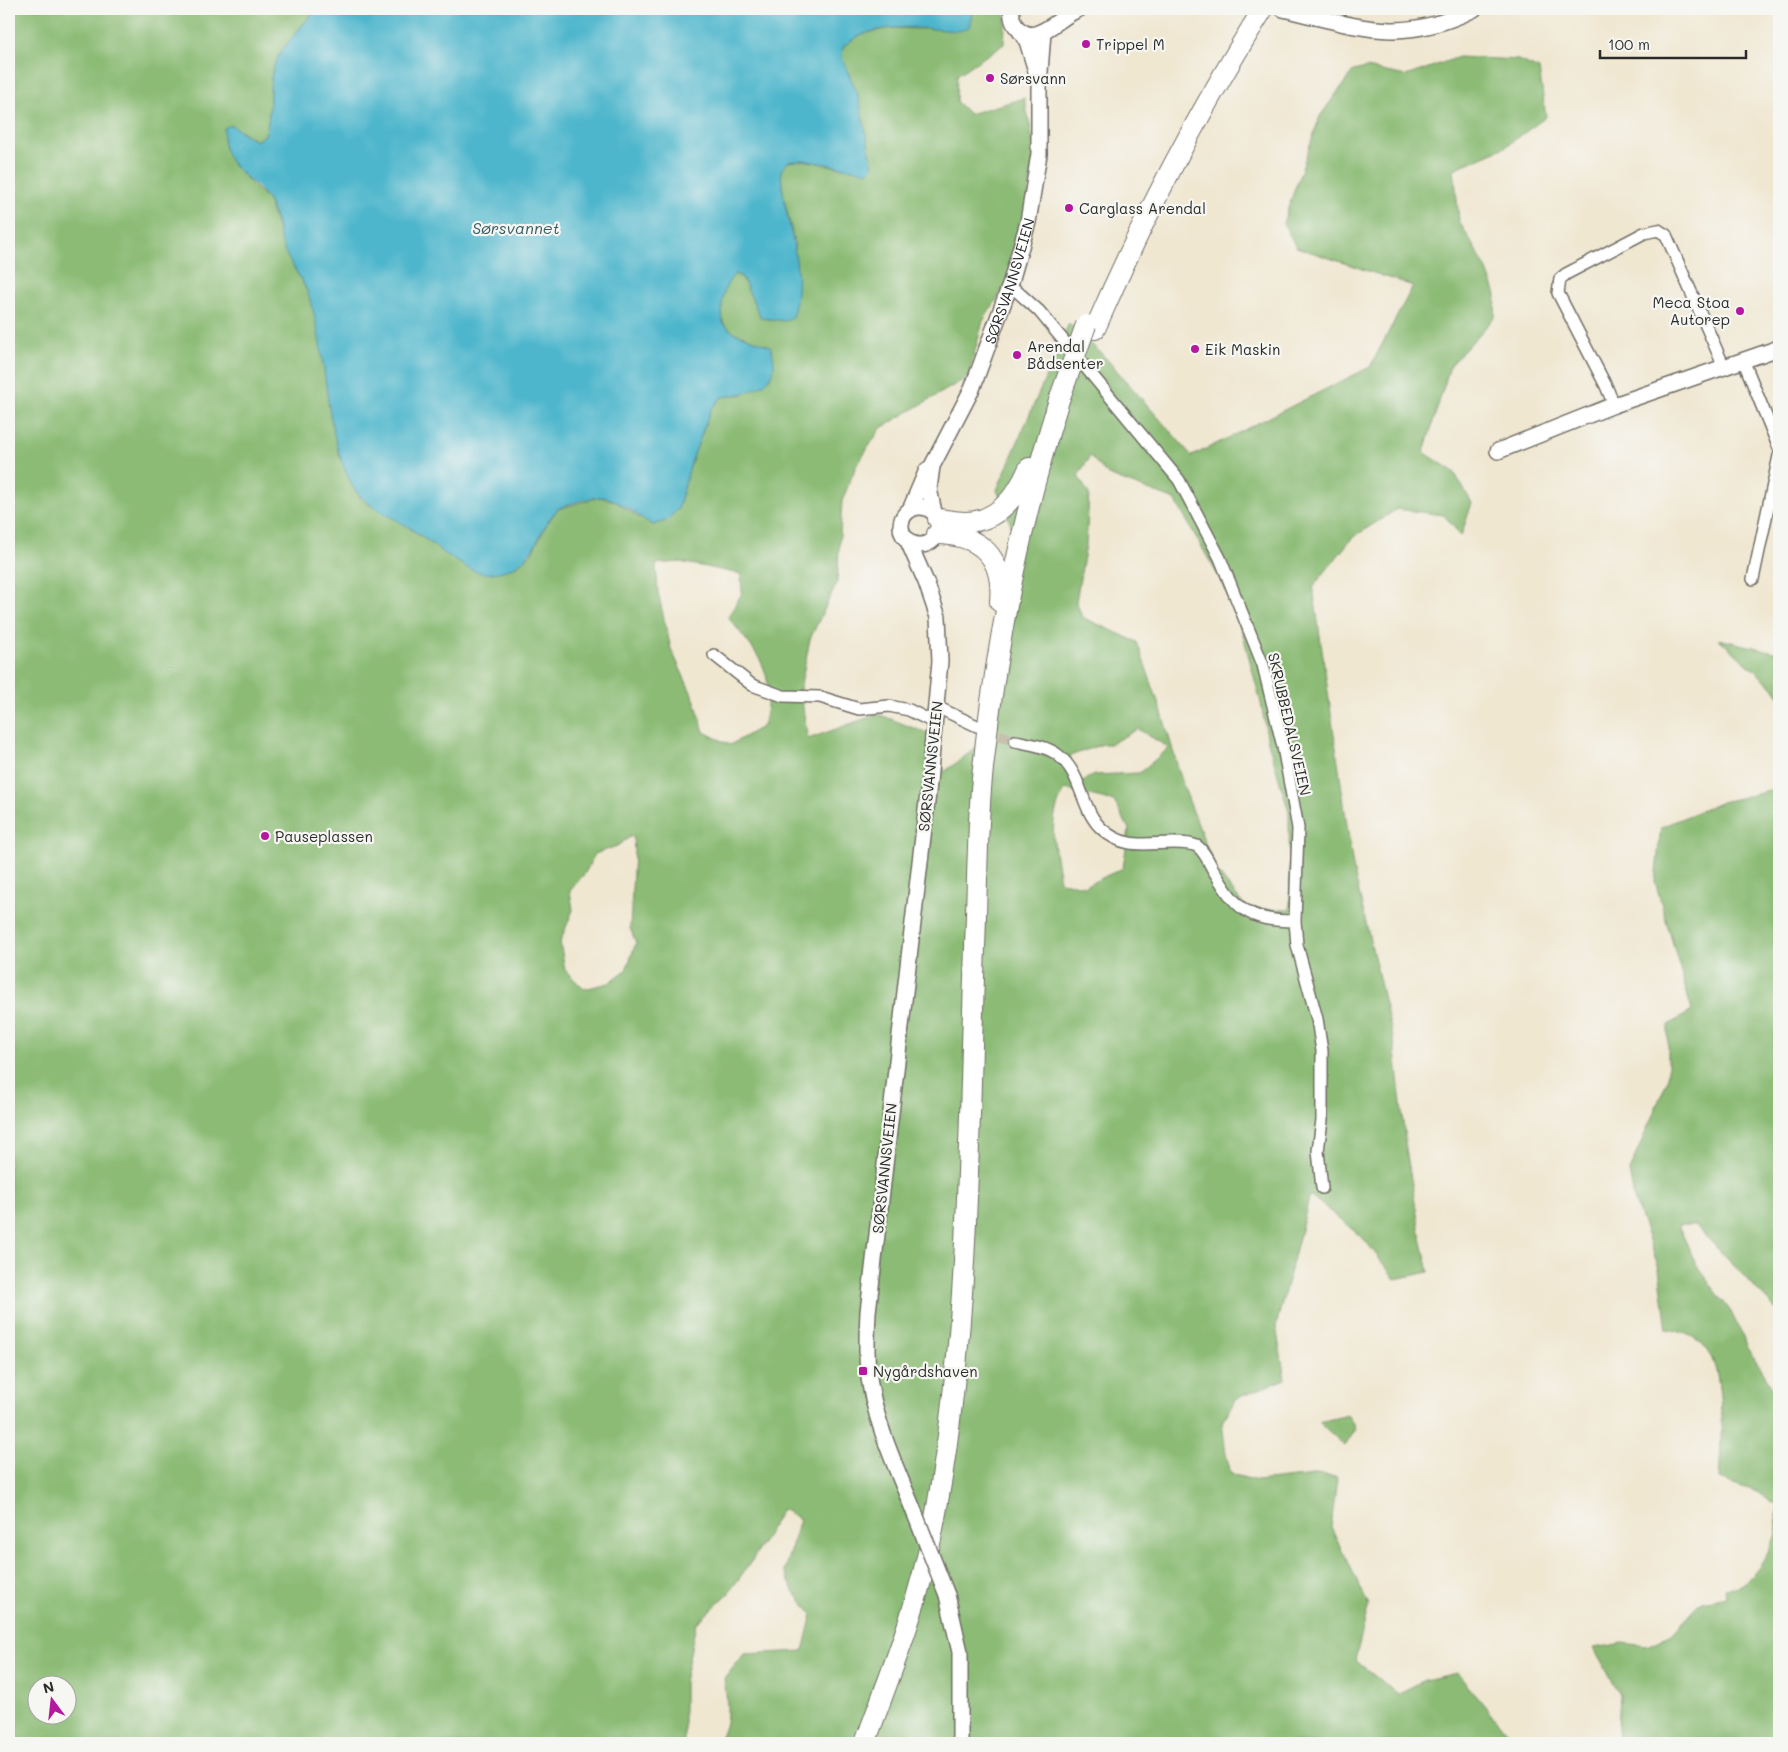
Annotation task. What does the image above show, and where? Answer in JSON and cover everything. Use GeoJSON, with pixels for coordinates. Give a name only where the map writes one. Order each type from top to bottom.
{"type":"FeatureCollection","features":[{"type":"Feature","properties":{"kind":"highway"},"geometry":{"type":"LineString","coordinates":[[992,681],[1023,522],[1063,402],[1122,242],[1190,112],[1256,10]]}},
{"type":"Feature","properties":{"kind":"highway"},"geometry":{"type":"LineString","coordinates":[[936,526],[977,521],[992,517],[1004,507],[1020,488],[1063,402]]}},
{"type":"Feature","properties":{"kind":"highway"},"geometry":{"type":"LineString","coordinates":[[875,1743],[908,1652],[936,1549],[958,1433],[971,1319],[990,799],[998,711],[1011,627],[1063,402]]}},
{"type":"Feature","properties":{"kind":"highway"},"geometry":{"type":"LineString","coordinates":[[865,1743],[902,1644],[931,1538],[950,1426],[962,1312],[981,792],[1001,587],[998,570],[991,558],[980,546],[962,536],[936,526]]}},
{"type":"Feature","properties":{"kind":"main road","name":"SØRSVANNSVEIEN"},"geometry":{"type":"LineString","coordinates":[[1012,9],[1012,19],[1027,41],[1039,85]]}},
{"type":"Feature","properties":{"kind":"main road","name":"SØRSVANNSVEIEN"},"geometry":{"type":"LineString","coordinates":[[926,582],[928,551],[936,526],[930,489],[932,466],[972,389],[1010,285],[1028,222],[1037,173],[1040,134],[1039,85],[1046,29],[1053,16],[1052,9]]}},
{"type":"Feature","properties":{"kind":"main road"},"geometry":{"type":"LineString","coordinates":[[1020,30],[1031,35],[1046,29],[1066,14],[1079,9]]}},
{"type":"Feature","properties":{"kind":"main road"},"geometry":{"type":"LineString","coordinates":[[1283,9],[1303,11],[1348,26],[1394,31],[1432,25],[1474,9]]}},
{"type":"Feature","properties":{"kind":"main road"},"geometry":{"type":"LineString","coordinates":[[1498,451],[1614,405],[1725,369],[1779,348]]}},
{"type":"Feature","properties":{"kind":"main road","name":"SØRSVANNSVEIEN"},"geometry":{"type":"LineString","coordinates":[[910,510],[928,468],[932,466]]}},
{"type":"Feature","properties":{"kind":"main road"},"geometry":{"type":"LineString","coordinates":[[922,507],[936,526],[918,544],[907,540],[901,524],[910,510],[922,507]]}},
{"type":"Feature","properties":{"kind":"main road","name":"SØRSVANNSVEIEN"},"geometry":{"type":"LineString","coordinates":[[907,540],[926,582],[940,628],[937,707],[868,1312],[868,1369],[880,1427],[947,1595],[960,1652],[960,1743]]}},
{"type":"Feature","properties":{"kind":"street"},"geometry":{"type":"LineString","coordinates":[[1614,405],[1558,293],[1558,285],[1566,274],[1644,233],[1658,230],[1666,235],[1725,369]]}},
{"type":"Feature","properties":{"kind":"street","name":"SKRUBBEDALSVEIEN"},"geometry":{"type":"LineString","coordinates":[[1010,285],[1039,311],[1179,480],[1220,558],[1263,665],[1283,747],[1298,828],[1296,921],[1298,945],[1317,1019],[1322,1052],[1322,1120],[1318,1151],[1322,1188]]}},
{"type":"Feature","properties":{"kind":"street"},"geometry":{"type":"LineString","coordinates":[[1744,362],[1779,448]]}},
{"type":"Feature","properties":{"kind":"street"},"geometry":{"type":"LineString","coordinates":[[1753,579],[1779,456]]}},
{"type":"Feature","properties":{"kind":"street"},"geometry":{"type":"LineString","coordinates":[[714,655],[752,685],[783,696],[820,697],[859,709],[890,706],[909,710],[935,723]]}},
{"type":"Feature","properties":{"kind":"street"},"geometry":{"type":"LineString","coordinates":[[937,707],[977,726]]}},
{"type":"Feature","properties":{"kind":"street"},"geometry":{"type":"LineString","coordinates":[[1015,741],[1044,748],[1058,755],[1071,769],[1094,820],[1112,836],[1132,846],[1177,843],[1197,846],[1204,853],[1230,898],[1241,909],[1267,919],[1296,921]]}},
{"type":"Feature","properties":{"kind":"green space"},"geometry":{"type":"Polygon","coordinates":[[[9,9],[316,9],[284,47],[275,64],[272,73],[265,135],[256,141],[240,130],[232,164],[268,200],[285,251],[309,295],[321,338],[338,452],[351,483],[362,500],[394,517],[442,551],[516,567],[531,554],[548,522],[558,509],[600,497],[615,501],[638,517],[666,521],[678,509],[691,463],[711,409],[722,397],[745,394],[770,346],[733,332],[723,323],[722,302],[727,285],[735,274],[742,277],[761,318],[795,245],[782,190],[781,170],[788,162],[803,160],[847,169],[858,95],[841,58],[843,47],[855,36],[888,28],[923,29],[972,14],[968,9],[1006,9],[1004,44],[957,75],[956,101],[969,114],[1024,98],[1035,148],[1019,265],[983,321],[968,377],[881,428],[856,466],[842,501],[837,583],[810,639],[800,689],[808,739],[878,714],[934,736],[944,772],[976,748],[1017,540],[997,490],[1069,323],[1104,356],[1192,456],[1370,367],[1413,286],[1296,247],[1283,223],[1320,116],[1353,71],[1367,68],[1406,76],[1459,57],[1518,60],[1539,69],[1546,117],[1505,147],[1454,169],[1459,221],[1487,270],[1496,295],[1495,317],[1450,366],[1424,452],[1454,472],[1472,503],[1461,536],[1444,515],[1397,509],[1352,538],[1313,587],[1353,867],[1394,1042],[1406,1149],[1421,1238],[1429,1272],[1395,1279],[1364,1239],[1310,1195],[1276,1326],[1285,1379],[1237,1398],[1222,1422],[1226,1454],[1231,1474],[1257,1481],[1314,1475],[1337,1477],[1331,1527],[1369,1605],[1355,1660],[1397,1694],[1425,1680],[1457,1673],[1512,1738],[1515,1733],[1530,1743],[715,1743],[724,1729],[726,1721],[727,1704],[724,1679],[744,1654],[803,1651],[812,1614],[794,1592],[784,1571],[800,1519],[782,1509],[753,1559],[728,1594],[696,1624],[684,1682],[684,1743],[9,1743],[9,9]],[[1090,456],[1078,476],[1089,494],[1086,545],[1076,601],[1082,617],[1137,642],[1162,713],[1183,785],[1215,869],[1246,908],[1290,910],[1289,812],[1268,742],[1261,703],[1242,631],[1224,586],[1175,500],[1108,475],[1090,456]],[[680,562],[656,564],[658,593],[671,649],[695,701],[704,732],[730,745],[763,726],[767,707],[767,678],[763,666],[757,655],[728,617],[742,593],[741,574],[680,562]],[[1138,729],[1110,744],[1103,744],[1070,756],[1076,784],[1094,775],[1139,773],[1169,748],[1138,729]],[[1065,789],[1059,801],[1054,823],[1054,845],[1060,882],[1085,886],[1123,868],[1129,829],[1114,801],[1065,789]],[[633,835],[617,846],[595,854],[585,873],[570,891],[573,910],[560,942],[565,970],[584,989],[609,983],[626,970],[636,943],[630,928],[634,852],[633,835]]]}},
{"type":"Feature","properties":{"kind":"green space"},"geometry":{"type":"Polygon","coordinates":[[[1719,639],[1779,653],[1779,696],[1772,686],[1719,639]]]}},
{"type":"Feature","properties":{"kind":"green space"},"geometry":{"type":"Polygon","coordinates":[[[1779,783],[1779,1313],[1695,1225],[1678,1225],[1696,1264],[1731,1312],[1750,1351],[1779,1398],[1779,1743],[1617,1743],[1620,1695],[1594,1648],[1623,1643],[1647,1646],[1672,1634],[1702,1602],[1726,1597],[1725,1589],[1734,1588],[1750,1578],[1768,1554],[1777,1530],[1777,1506],[1757,1492],[1719,1479],[1721,1410],[1717,1374],[1712,1359],[1701,1343],[1688,1335],[1667,1329],[1659,1268],[1634,1199],[1629,1171],[1668,1079],[1668,1025],[1692,1011],[1655,881],[1661,827],[1722,802],[1774,790],[1779,783]]]}},
{"type":"Feature","properties":{"kind":"green space"},"geometry":{"type":"Polygon","coordinates":[[[1348,1415],[1356,1429],[1345,1446],[1319,1422],[1348,1415]]]}},
{"type":"Feature","properties":{"kind":"water","name":"Sørsvannet"},"geometry":{"type":"Polygon","coordinates":[[[316,9],[391,9],[401,15],[411,9],[968,9],[972,14],[969,27],[960,31],[914,28],[883,29],[855,38],[843,47],[842,58],[858,95],[873,167],[868,172],[803,160],[788,162],[781,170],[782,188],[798,280],[792,317],[784,321],[761,318],[742,277],[735,274],[730,279],[722,303],[723,323],[733,332],[770,346],[774,359],[773,370],[763,385],[744,393],[722,397],[711,409],[691,463],[678,509],[666,521],[653,525],[620,504],[606,498],[596,497],[570,504],[557,510],[530,553],[523,560],[503,571],[487,573],[474,571],[463,565],[413,530],[378,510],[356,491],[351,483],[335,438],[320,343],[307,291],[284,250],[273,211],[267,199],[237,169],[226,153],[224,128],[231,125],[256,141],[265,135],[272,73],[275,64],[284,47],[316,9]]]}},
{"type":"Feature","properties":{"kind":"tunnel"},"geometry":{"type":"LineString","coordinates":[[984,729],[1015,741]]}},
{"type":"Feature","properties":{"kind":"place","name":"Trippel M"},"geometry":{"type":"Point","coordinates":[1086,44]}},
{"type":"Feature","properties":{"kind":"place","name":"Sørsvann"},"geometry":{"type":"Point","coordinates":[990,78]}},
{"type":"Feature","properties":{"kind":"place","name":"Carglass Arendal"},"geometry":{"type":"Point","coordinates":[1069,208]}},
{"type":"Feature","properties":{"kind":"place","name":"Meca Stoa Autorep"},"geometry":{"type":"Point","coordinates":[1740,311]}},
{"type":"Feature","properties":{"kind":"place","name":"Eik Maskin"},"geometry":{"type":"Point","coordinates":[1195,349]}},
{"type":"Feature","properties":{"kind":"place","name":"Arendal Bådsenter"},"geometry":{"type":"Point","coordinates":[1017,355]}},
{"type":"Feature","properties":{"kind":"place","name":"Pauseplassen"},"geometry":{"type":"Point","coordinates":[265,836]}},
{"type":"Feature","properties":{"kind":"place","name":"Nygårdshaven"},"geometry":{"type":"Point","coordinates":[863,1371]}}]}
